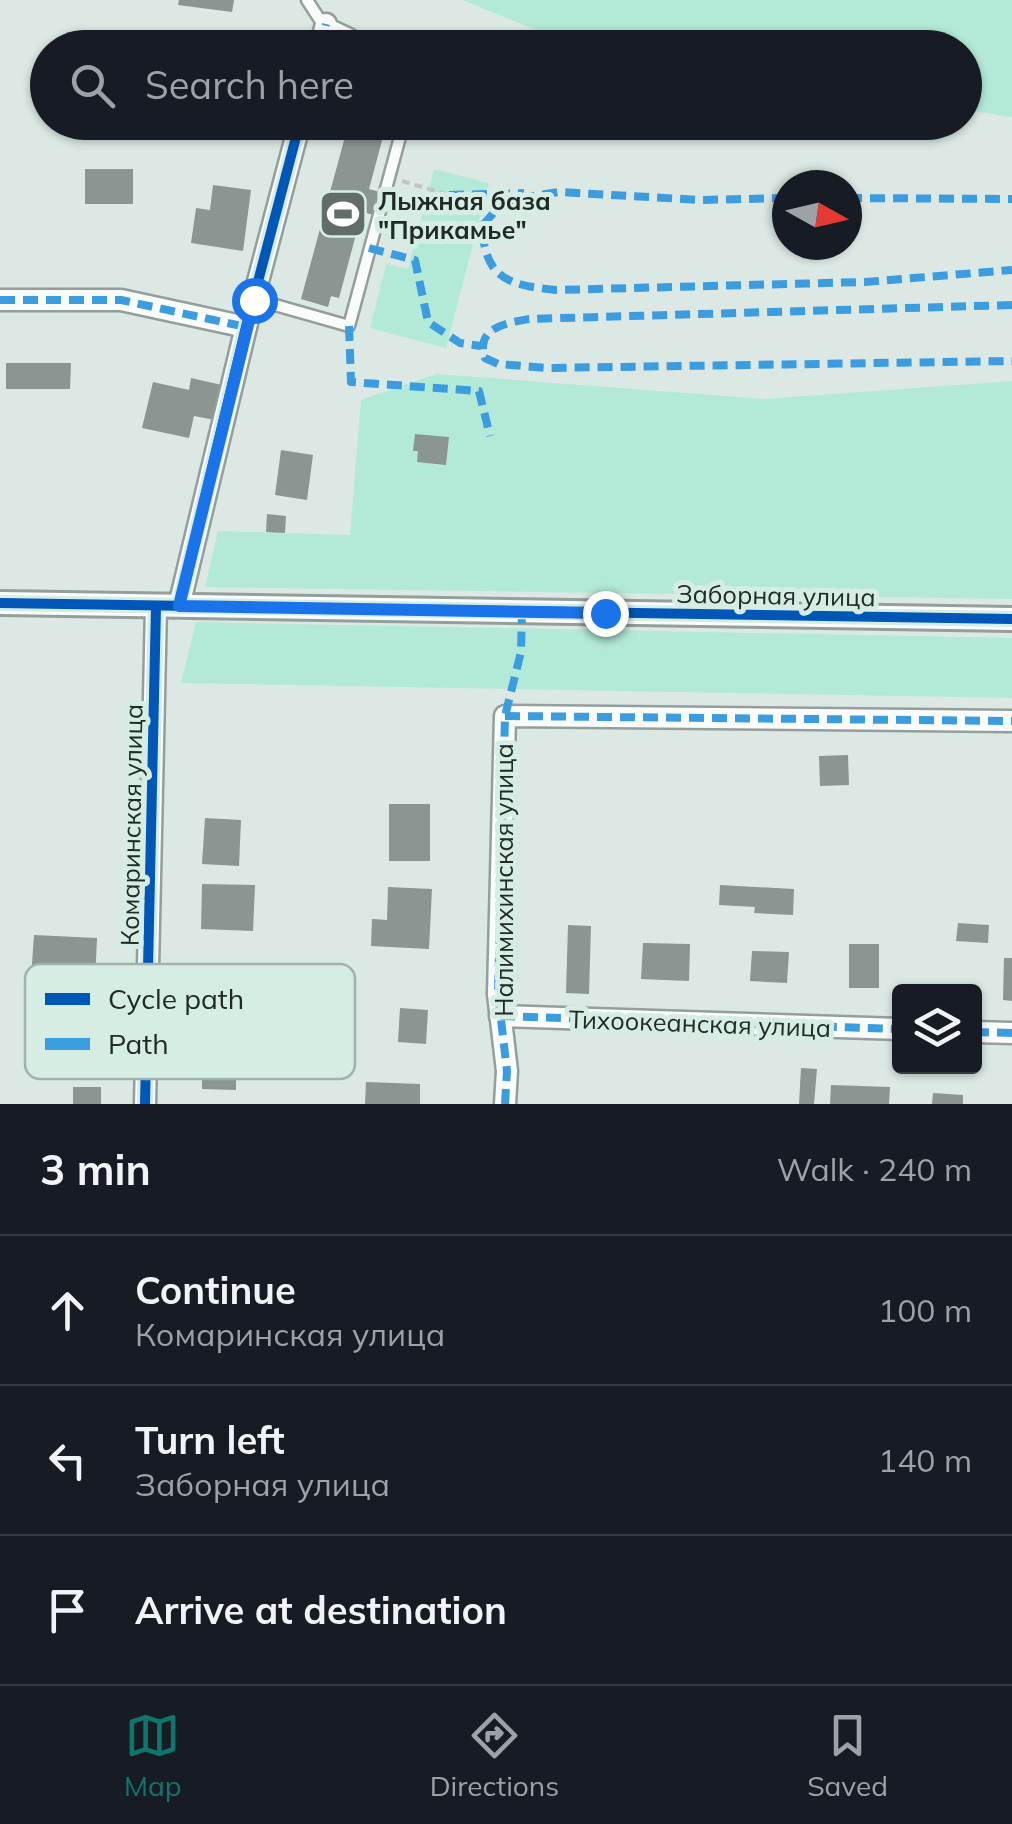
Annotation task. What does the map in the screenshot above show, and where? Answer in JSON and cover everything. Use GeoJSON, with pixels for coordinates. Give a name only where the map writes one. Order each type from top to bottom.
{"type":"FeatureCollection","features":[{"type":"Feature","properties":{"kind":"street"},"geometry":{"type":"LineString","coordinates":[[324,30],[326,24]]}},
{"type":"Feature","properties":{"kind":"street","name":"Комаринская улица"},"geometry":{"type":"LineString","coordinates":[[151,964],[168,606],[295,140]]}},
{"type":"Feature","properties":{"kind":"street"},"geometry":{"type":"LineString","coordinates":[[0,300],[121,300],[246,327]]}},
{"type":"Feature","properties":{"kind":"street","name":"Заборная улица"},"geometry":{"type":"LineString","coordinates":[[0,603],[1012,619]]}},
{"type":"Feature","properties":{"kind":"street","name":"Налимихинская улица"},"geometry":{"type":"LineString","coordinates":[[505,1104],[506,1070],[498,994],[505,716],[1012,720]]}},
{"type":"Feature","properties":{"kind":"street","name":"Тихоокеанская улица"},"geometry":{"type":"LineString","coordinates":[[500,1016],[892,1029]]}},
{"type":"Feature","properties":{"kind":"street"},"geometry":{"type":"LineString","coordinates":[[982,1032],[1012,1034]]}},
{"type":"Feature","properties":{"kind":"street","name":"Комаринская улица"},"geometry":{"type":"LineString","coordinates":[[145,1104],[146,1079]]}},
{"type":"Feature","properties":{"kind":"lane"},"geometry":{"type":"LineString","coordinates":[[306,0],[326,24],[340,30]]}},
{"type":"Feature","properties":{"kind":"lane"},"geometry":{"type":"LineString","coordinates":[[254,300],[349,326],[398,140]]}},
{"type":"Feature","properties":{"kind":"path"},"geometry":{"type":"LineString","coordinates":[[387,177],[449,195]]}},
{"type":"Feature","properties":{"kind":"green space"},"geometry":{"type":"Polygon","coordinates":[[[463,0],[1012,0],[1012,117],[982,113],[982,30],[536,30],[463,0]]]}},
{"type":"Feature","properties":{"kind":"green space"},"geometry":{"type":"Polygon","coordinates":[[[434,169],[489,183],[446,348],[370,328],[386,264],[408,269],[434,169]]]}},
{"type":"Feature","properties":{"kind":"green space"},"geometry":{"type":"Polygon","coordinates":[[[436,374],[765,399],[1012,381],[1012,599],[205,587],[218,531],[350,535],[361,400],[436,374]]]}},
{"type":"Feature","properties":{"kind":"green space"},"geometry":{"type":"Polygon","coordinates":[[[196,622],[1012,638],[1012,698],[181,683],[196,622]]]}},
{"type":"Feature","properties":{"kind":"building"},"geometry":{"type":"Polygon","coordinates":[[[179,0],[234,0],[232,12],[178,5],[179,0]]]}},
{"type":"Feature","properties":{"kind":"building","name":"Лыжная база \"Прикамье\""},"geometry":{"type":"Polygon","coordinates":[[[344,140],[382,140],[369,189],[380,192],[374,215],[362,212],[339,298],[331,296],[328,307],[301,299],[344,140]]]}},
{"type":"Feature","properties":{"kind":"building"},"geometry":{"type":"Polygon","coordinates":[[[85,169],[133,169],[133,204],[85,204],[85,169]]]}},
{"type":"Feature","properties":{"kind":"building"},"geometry":{"type":"Polygon","coordinates":[[[213,185],[251,190],[243,251],[191,243],[196,208],[210,210],[213,185]]]}},
{"type":"Feature","properties":{"kind":"building"},"geometry":{"type":"Polygon","coordinates":[[[6,363],[71,363],[70,389],[6,389],[6,363]]]}},
{"type":"Feature","properties":{"kind":"building"},"geometry":{"type":"Polygon","coordinates":[[[191,378],[222,385],[215,420],[194,416],[189,438],[142,428],[153,382],[189,390],[191,378]]]}},
{"type":"Feature","properties":{"kind":"building"},"geometry":{"type":"Polygon","coordinates":[[[415,434],[449,437],[446,465],[417,462],[418,451],[413,451],[415,434]]]}},
{"type":"Feature","properties":{"kind":"building"},"geometry":{"type":"Polygon","coordinates":[[[281,450],[313,455],[307,500],[275,495],[281,450]]]}},
{"type":"Feature","properties":{"kind":"building"},"geometry":{"type":"Polygon","coordinates":[[[267,514],[286,516],[285,533],[266,532],[267,514]]]}},
{"type":"Feature","properties":{"kind":"building"},"geometry":{"type":"Polygon","coordinates":[[[848,755],[849,785],[820,786],[819,756],[848,755]]]}},
{"type":"Feature","properties":{"kind":"building"},"geometry":{"type":"Polygon","coordinates":[[[389,804],[430,804],[430,861],[389,861],[389,804]]]}},
{"type":"Feature","properties":{"kind":"building"},"geometry":{"type":"Polygon","coordinates":[[[205,818],[241,820],[239,866],[202,864],[205,818]]]}},
{"type":"Feature","properties":{"kind":"building"},"geometry":{"type":"Polygon","coordinates":[[[202,884],[255,885],[253,931],[201,929],[202,884]]]}},
{"type":"Feature","properties":{"kind":"building"},"geometry":{"type":"Polygon","coordinates":[[[720,885],[794,889],[793,915],[754,913],[755,907],[719,905],[720,885]]]}},
{"type":"Feature","properties":{"kind":"building"},"geometry":{"type":"Polygon","coordinates":[[[388,887],[432,889],[429,949],[371,946],[372,919],[387,920],[388,887]]]}},
{"type":"Feature","properties":{"kind":"building"},"geometry":{"type":"Polygon","coordinates":[[[958,923],[989,925],[988,943],[956,941],[958,923]]]}},
{"type":"Feature","properties":{"kind":"building"},"geometry":{"type":"Polygon","coordinates":[[[568,925],[591,926],[589,994],[566,993],[568,925]]]}},
{"type":"Feature","properties":{"kind":"building"},"geometry":{"type":"Polygon","coordinates":[[[34,935],[97,938],[96,964],[32,964],[34,935]]]}},
{"type":"Feature","properties":{"kind":"building"},"geometry":{"type":"Polygon","coordinates":[[[643,943],[690,944],[689,981],[641,979],[643,943]]]}},
{"type":"Feature","properties":{"kind":"building"},"geometry":{"type":"Polygon","coordinates":[[[849,944],[879,944],[879,988],[849,988],[849,944]]]}},
{"type":"Feature","properties":{"kind":"building"},"geometry":{"type":"Polygon","coordinates":[[[752,951],[789,952],[787,983],[750,981],[752,951]]]}},
{"type":"Feature","properties":{"kind":"building"},"geometry":{"type":"Polygon","coordinates":[[[1004,958],[1012,958],[1012,1001],[1003,1000],[1004,958]]]}},
{"type":"Feature","properties":{"kind":"building"},"geometry":{"type":"Polygon","coordinates":[[[400,1008],[428,1010],[426,1044],[398,1042],[400,1008]]]}},
{"type":"Feature","properties":{"kind":"building"},"geometry":{"type":"Polygon","coordinates":[[[801,1068],[817,1069],[814,1104],[799,1104],[801,1068]]]}},
{"type":"Feature","properties":{"kind":"building"},"geometry":{"type":"Polygon","coordinates":[[[202,1079],[236,1079],[236,1090],[202,1089],[202,1079]]]}},
{"type":"Feature","properties":{"kind":"building"},"geometry":{"type":"Polygon","coordinates":[[[366,1082],[420,1084],[420,1104],[365,1104],[366,1082]]]}},
{"type":"Feature","properties":{"kind":"building"},"geometry":{"type":"Polygon","coordinates":[[[831,1085],[890,1087],[889,1104],[830,1104],[831,1085]]]}},
{"type":"Feature","properties":{"kind":"building"},"geometry":{"type":"Polygon","coordinates":[[[73,1087],[101,1087],[101,1104],[73,1104],[73,1087]]]}},
{"type":"Feature","properties":{"kind":"building"},"geometry":{"type":"Polygon","coordinates":[[[933,1093],[963,1095],[963,1104],[932,1104],[933,1093]]]}},
{"type":"Feature","properties":{"kind":"marked path"},"geometry":{"type":"LineString","coordinates":[[324,30],[326,24]]}},
{"type":"Feature","properties":{"kind":"marked path"},"geometry":{"type":"LineString","coordinates":[[772,198],[701,200],[559,192],[519,198],[497,209],[482,226],[484,244],[488,258],[502,276],[512,282],[556,290],[865,282],[1012,270]]}},
{"type":"Feature","properties":{"kind":"marked path"},"geometry":{"type":"LineString","coordinates":[[449,195],[524,193]]}},
{"type":"Feature","properties":{"kind":"marked path"},"geometry":{"type":"LineString","coordinates":[[862,198],[1012,199]]}},
{"type":"Feature","properties":{"kind":"marked path"},"geometry":{"type":"LineString","coordinates":[[369,248],[415,260],[428,322],[460,343],[481,346]]}},
{"type":"Feature","properties":{"kind":"marked path"},"geometry":{"type":"LineString","coordinates":[[0,300],[121,300],[246,327]]}},
{"type":"Feature","properties":{"kind":"marked path"},"geometry":{"type":"LineString","coordinates":[[1012,305],[529,319],[495,329],[484,340],[483,348],[485,358],[498,364],[548,368],[1012,361]]}},
{"type":"Feature","properties":{"kind":"marked path"},"geometry":{"type":"LineString","coordinates":[[349,326],[351,382],[479,391],[490,436]]}},
{"type":"Feature","properties":{"kind":"marked path"},"geometry":{"type":"LineString","coordinates":[[505,1104],[507,1071],[498,994],[505,716],[521,652],[522,611]]}},
{"type":"Feature","properties":{"kind":"marked path"},"geometry":{"type":"LineString","coordinates":[[505,716],[1012,721]]}},
{"type":"Feature","properties":{"kind":"marked path"},"geometry":{"type":"LineString","coordinates":[[500,1016],[892,1029]]}},
{"type":"Feature","properties":{"kind":"marked path"},"geometry":{"type":"LineString","coordinates":[[982,1032],[1012,1033]]}},
{"type":"Feature","properties":{"kind":"cycle path"},"geometry":{"type":"LineString","coordinates":[[179,606],[295,140]]}},
{"type":"Feature","properties":{"kind":"cycle path"},"geometry":{"type":"LineString","coordinates":[[0,603],[1012,619]]}},
{"type":"Feature","properties":{"kind":"cycle path"},"geometry":{"type":"LineString","coordinates":[[148,964],[156,606]]}},
{"type":"Feature","properties":{"kind":"cycle path"},"geometry":{"type":"LineString","coordinates":[[145,1104],[146,1079]]}},
{"type":"Feature","properties":{"kind":"place","name":"Лыжная база \"Прикамье\""},"geometry":{"type":"Point","coordinates":[343,214]}},
{"type":"Feature","properties":{"kind":"route"},"geometry":{"type":"LineString","coordinates":[[254,300],[179,606],[605,613]]}}]}
